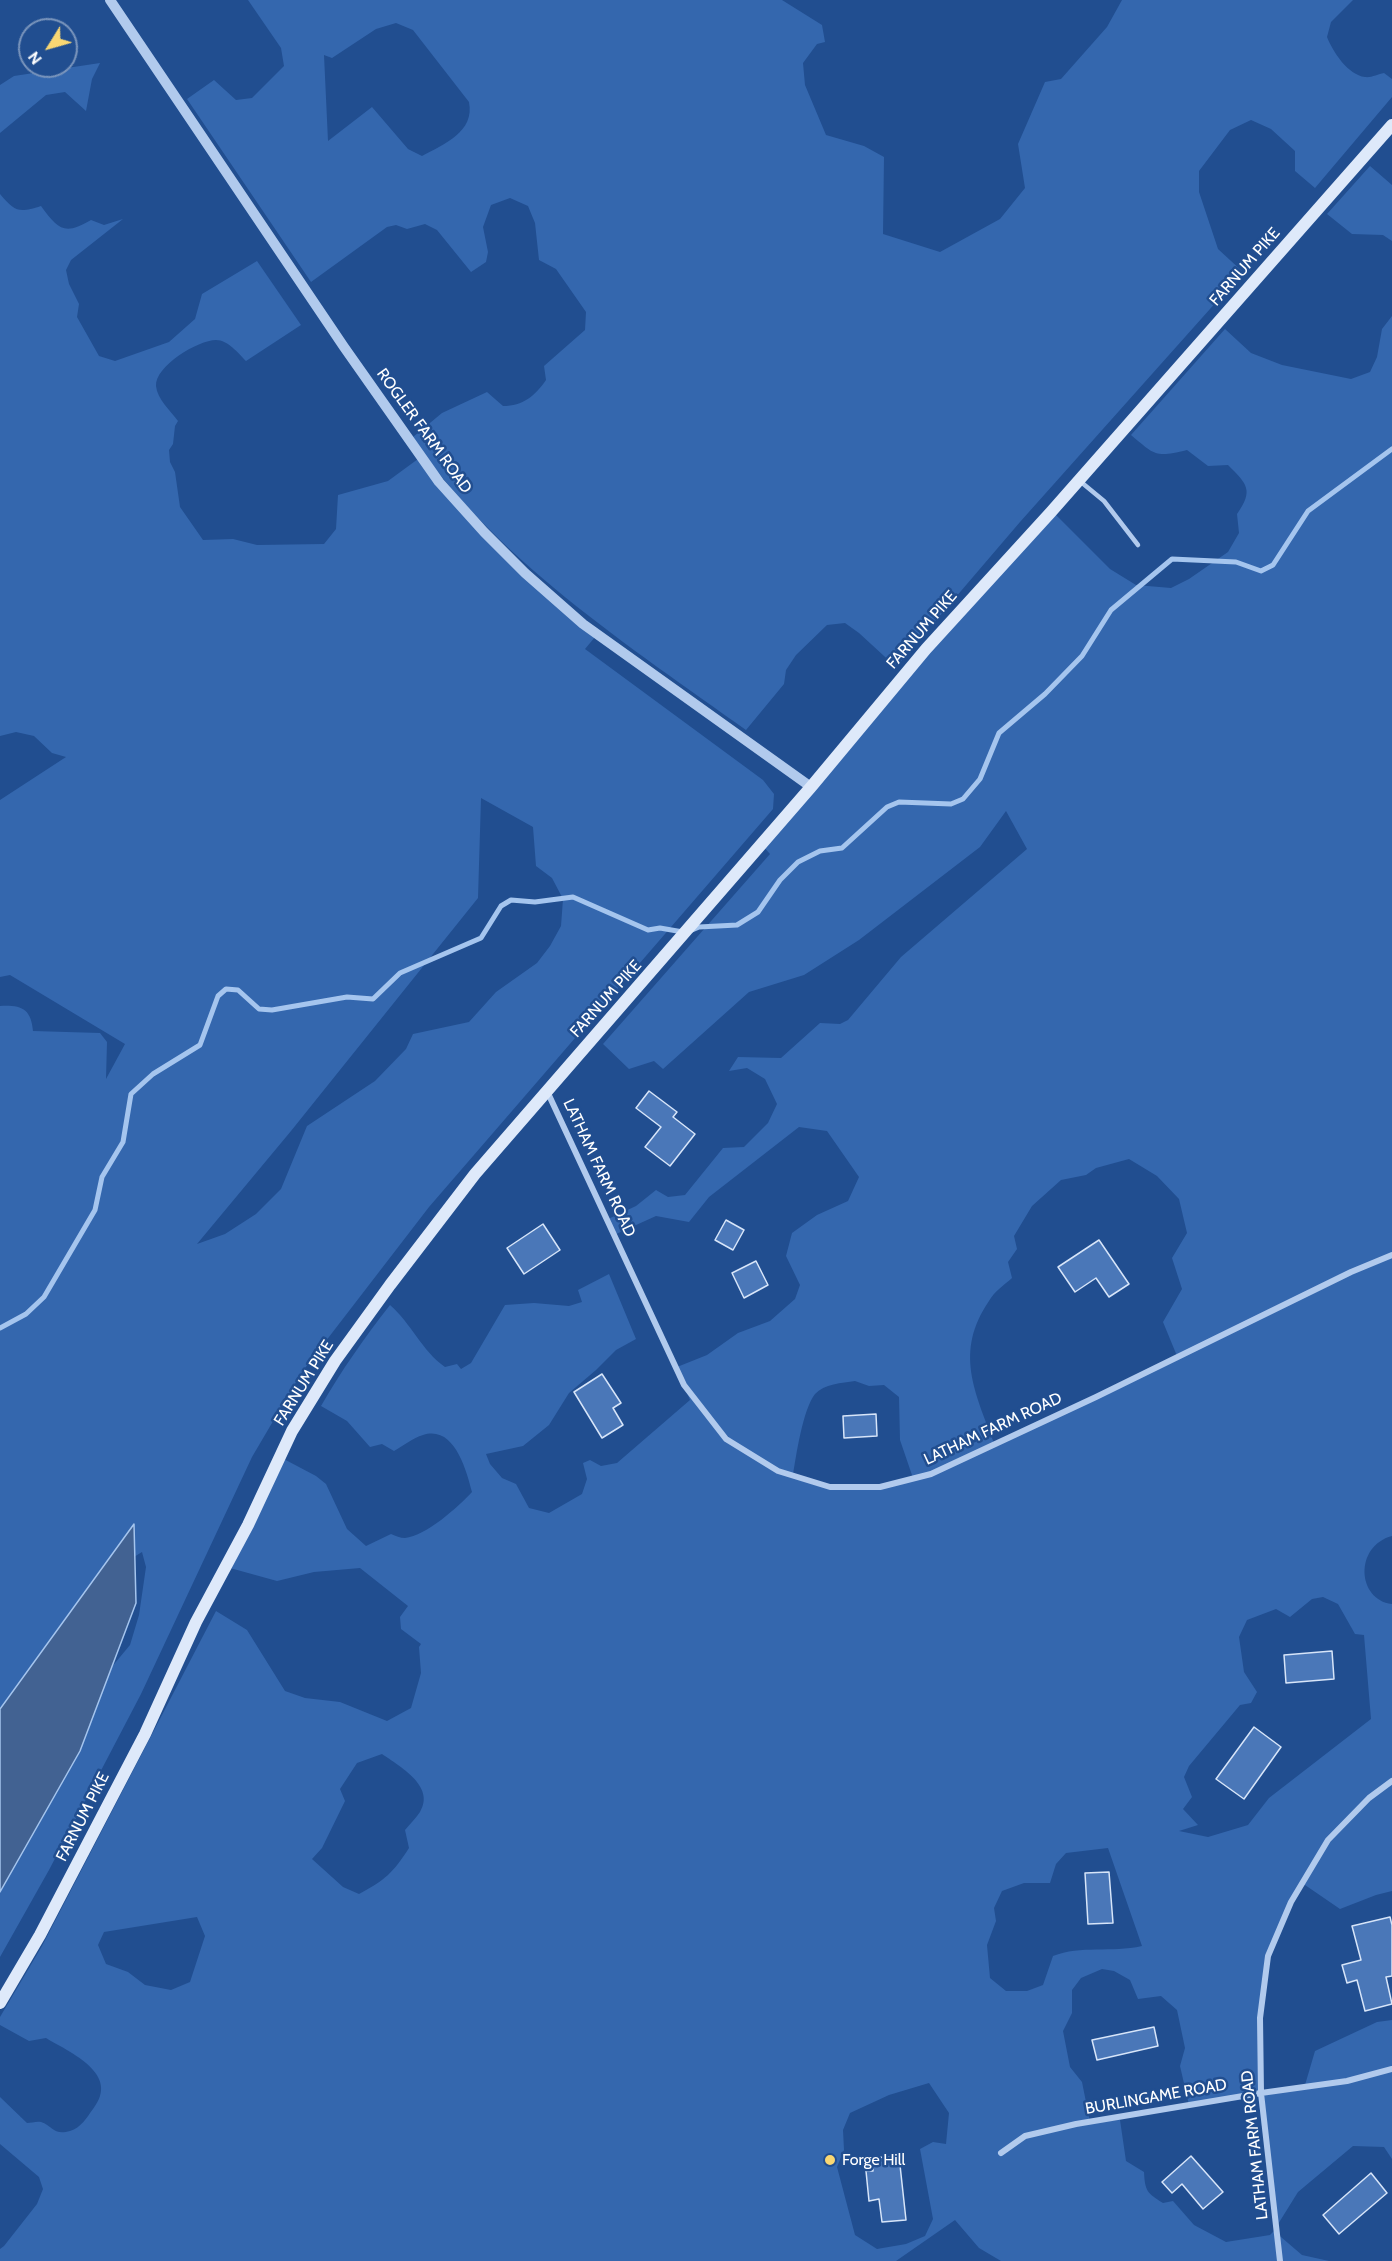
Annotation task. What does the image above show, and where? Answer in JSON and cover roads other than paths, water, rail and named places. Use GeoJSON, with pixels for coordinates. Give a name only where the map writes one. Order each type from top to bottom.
{"type":"FeatureCollection","features":[{"type":"Feature","properties":{"kind":"main road","name":"FARNUM PIKE"},"geometry":{"type":"LineString","coordinates":[[0,2003],[40,1935],[140,1744],[196,1622],[248,1525],[292,1431],[335,1361],[390,1285],[475,1174],[546,1090],[659,964],[926,649],[1079,480],[1392,125]]}},
{"type":"Feature","properties":{"kind":"street","name":"ROGLER FARM ROAD"},"geometry":{"type":"LineString","coordinates":[[110,0],[344,347],[446,490],[525,573],[584,624],[811,787]]}},
{"type":"Feature","properties":{"kind":"street","name":"LATHAM FARM ROAD"},"geometry":{"type":"LineString","coordinates":[[546,1090],[684,1385],[726,1439],[778,1471],[830,1487],[880,1487],[931,1474],[1096,1397],[1351,1272],[1392,1255]]}},
{"type":"Feature","properties":{"kind":"street","name":"LATHAM FARM ROAD"},"geometry":{"type":"LineString","coordinates":[[1280,2261],[1261,2093],[1260,2018],[1268,1956],[1291,1902],[1328,1840],[1369,1798],[1392,1781]]}},
{"type":"Feature","properties":{"kind":"street","name":"BURLINGAME ROAD"},"geometry":{"type":"LineString","coordinates":[[1001,2153],[1025,2136],[1076,2124],[1347,2081],[1392,2069]]}},
{"type":"Feature","properties":{"kind":"lane"},"geometry":{"type":"LineString","coordinates":[[1079,480],[1104,501],[1138,545]]}},
{"type":"Feature","properties":{"kind":"waterway"},"geometry":{"type":"LineString","coordinates":[[692,930],[699,927],[737,925],[758,912],[780,880],[798,862],[820,851],[842,848],[887,807],[899,802],[951,804],[963,799],[980,779],[999,733],[1045,694],[1082,656],[1111,610],[1172,559],[1236,562],[1261,571],[1273,565],[1308,511],[1392,449]]}},
{"type":"Feature","properties":{"kind":"waterway"},"geometry":{"type":"LineString","coordinates":[[0,1328],[26,1314],[44,1297],[95,1210],[102,1177],[123,1142],[131,1094],[153,1074],[200,1045],[218,996],[226,989],[238,990],[259,1009],[272,1010],[347,997],[373,999],[400,973],[481,938],[501,906],[511,900],[535,902],[573,897],[648,930],[660,928],[683,932]]}},
{"type":"Feature","properties":{"kind":"place","name":"Forge Hill"},"geometry":{"type":"Point","coordinates":[830,2160]}}]}
